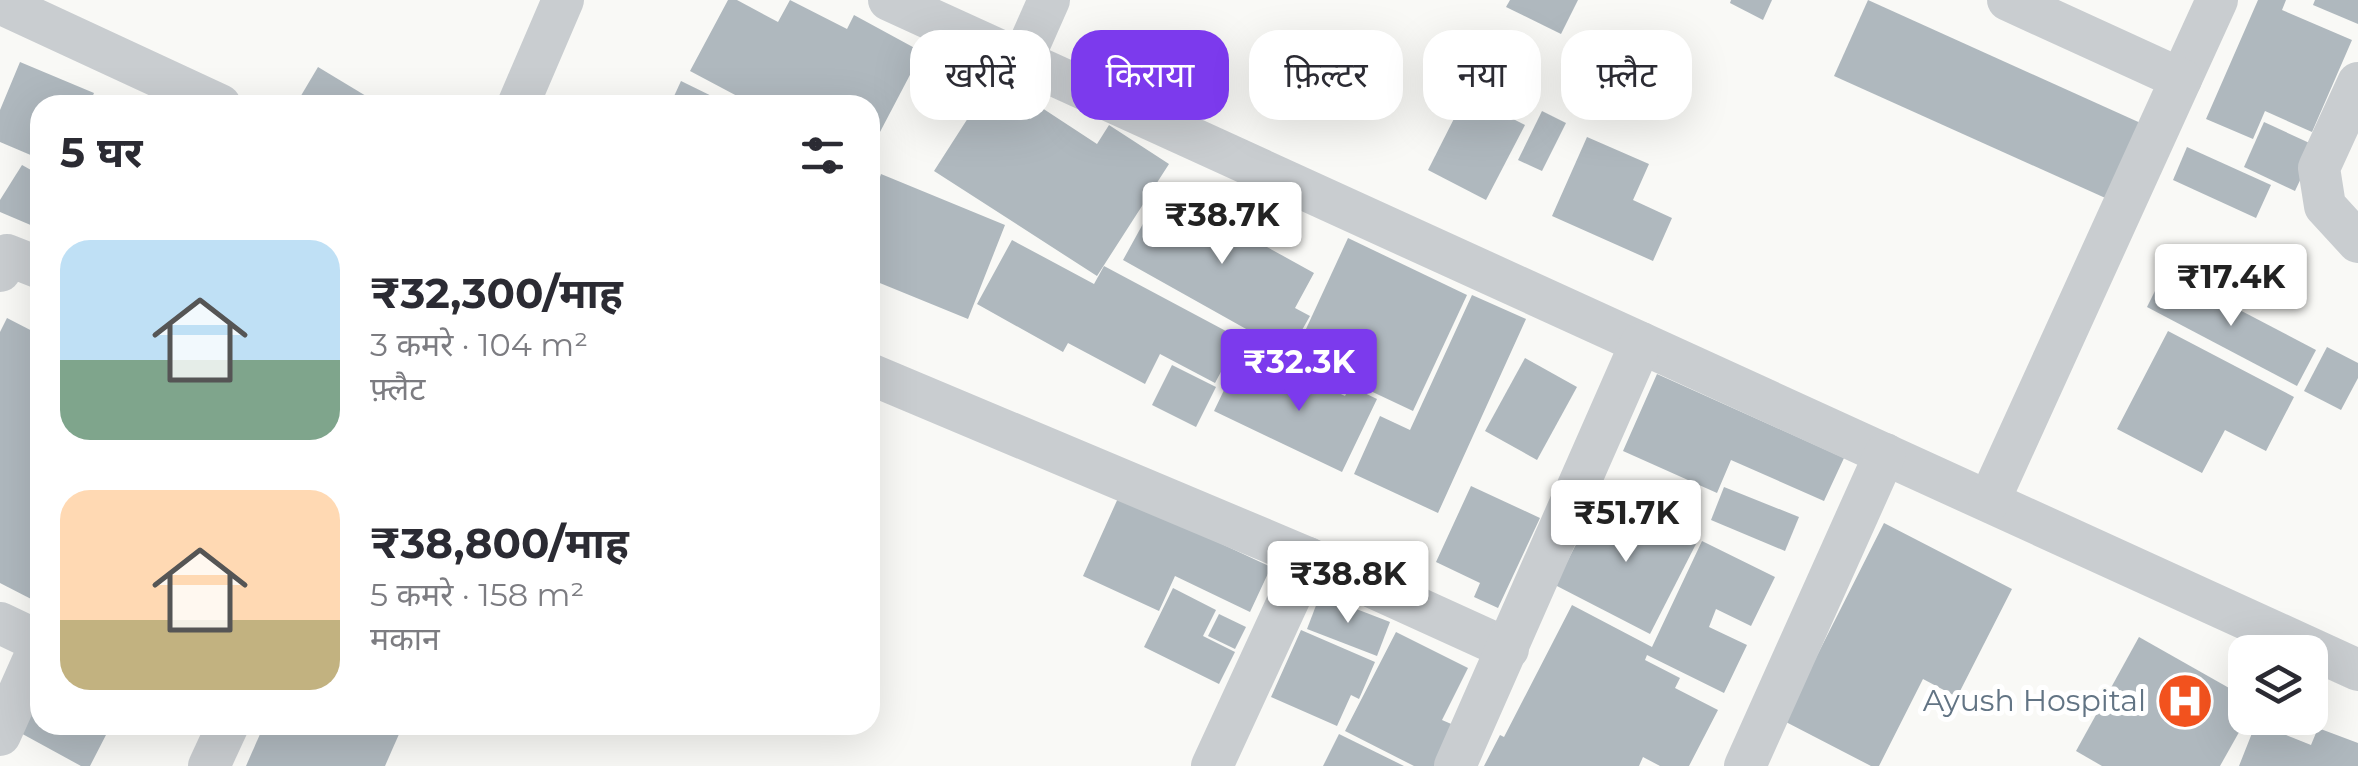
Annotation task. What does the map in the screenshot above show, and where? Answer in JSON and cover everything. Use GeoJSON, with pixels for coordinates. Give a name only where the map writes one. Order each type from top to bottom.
{"type":"FeatureCollection","features":[{"type":"Feature","properties":{"kind":"street"},"geometry":{"type":"LineString","coordinates":[[522,95],[563,0]]}},
{"type":"Feature","properties":{"kind":"street"},"geometry":{"type":"LineString","coordinates":[[888,0],[954,30]]}},
{"type":"Feature","properties":{"kind":"street"},"geometry":{"type":"LineString","coordinates":[[1036,30],[1049,0]]}},
{"type":"Feature","properties":{"kind":"street"},"geometry":{"type":"LineString","coordinates":[[2008,0],[2182,79]]}},
{"type":"Feature","properties":{"kind":"street"},"geometry":{"type":"LineString","coordinates":[[1989,501],[2217,0]]}},
{"type":"Feature","properties":{"kind":"street"},"geometry":{"type":"LineString","coordinates":[[0,3],[198,95]]}},
{"type":"Feature","properties":{"kind":"street"},"geometry":{"type":"LineString","coordinates":[[1051,74],[2358,670]]}},
{"type":"Feature","properties":{"kind":"street"},"geometry":{"type":"LineString","coordinates":[[2358,83],[2319,168],[2325,206],[2358,242]]}},
{"type":"Feature","properties":{"kind":"street"},"geometry":{"type":"LineString","coordinates":[[1455,766],[1640,343]]}},
{"type":"Feature","properties":{"kind":"street"},"geometry":{"type":"LineString","coordinates":[[880,378],[1308,558],[1508,649]]}},
{"type":"Feature","properties":{"kind":"street"},"geometry":{"type":"LineString","coordinates":[[1754,764],[1885,454]]}},
{"type":"Feature","properties":{"kind":"street"},"geometry":{"type":"LineString","coordinates":[[1212,766],[1308,558]]}},
{"type":"Feature","properties":{"kind":"street"},"geometry":{"type":"LineString","coordinates":[[0,623],[30,638]]}},
{"type":"Feature","properties":{"kind":"street"},"geometry":{"type":"LineString","coordinates":[[0,735],[30,666]]}},
{"type":"Feature","properties":{"kind":"street"},"geometry":{"type":"LineString","coordinates":[[208,766],[223,735]]}},
{"type":"Feature","properties":{"kind":"building"},"geometry":{"type":"Polygon","coordinates":[[[728,0],[737,0],[778,22],[790,0],[847,29],[854,15],[910,45],[910,75],[880,132],[880,95],[735,95],[690,71],[728,0]]]}},
{"type":"Feature","properties":{"kind":"building"},"geometry":{"type":"Polygon","coordinates":[[[1510,0],[1578,0],[1561,34],[1506,7],[1510,0]]]}},
{"type":"Feature","properties":{"kind":"building"},"geometry":{"type":"Polygon","coordinates":[[[1772,0],[1763,20],[1730,3],[1772,0]]]}},
{"type":"Feature","properties":{"kind":"building"},"geometry":{"type":"Polygon","coordinates":[[[1868,0],[2145,125],[2112,201],[1834,76],[1868,0]]]}},
{"type":"Feature","properties":{"kind":"building"},"geometry":{"type":"Polygon","coordinates":[[[2258,0],[2286,0],[2282,10],[2352,40],[2312,132],[2265,111],[2253,139],[2206,119],[2258,0]]]}},
{"type":"Feature","properties":{"kind":"building"},"geometry":{"type":"Polygon","coordinates":[[[2315,0],[2358,0],[2358,24],[2313,5],[2315,0]]]}},
{"type":"Feature","properties":{"kind":"building"},"geometry":{"type":"Polygon","coordinates":[[[20,62],[94,93],[30,95],[30,155],[0,142],[0,110],[20,62]]]}},
{"type":"Feature","properties":{"kind":"building"},"geometry":{"type":"Polygon","coordinates":[[[318,67],[364,95],[301,95],[318,67]]]}},
{"type":"Feature","properties":{"kind":"building"},"geometry":{"type":"Polygon","coordinates":[[[681,81],[710,95],[675,95],[681,81]]]}},
{"type":"Feature","properties":{"kind":"building"},"geometry":{"type":"Polygon","coordinates":[[[1541,113],[1566,123],[1542,171],[1518,160],[1541,120],[1541,113]]]}},
{"type":"Feature","properties":{"kind":"building"},"geometry":{"type":"Polygon","coordinates":[[[1051,114],[1097,144],[1109,125],[1169,164],[1097,276],[934,171],[967,120],[1051,120],[1051,114]]]}},
{"type":"Feature","properties":{"kind":"building"},"geometry":{"type":"Polygon","coordinates":[[[1453,120],[1515,120],[1525,125],[1486,200],[1428,170],[1453,120]]]}},
{"type":"Feature","properties":{"kind":"building"},"geometry":{"type":"Polygon","coordinates":[[[2264,122],[2316,146],[2295,191],[2244,167],[2264,122]]]}},
{"type":"Feature","properties":{"kind":"building"},"geometry":{"type":"Polygon","coordinates":[[[1587,137],[1649,164],[1633,200],[1672,218],[1653,261],[1552,216],[1587,137]]]}},
{"type":"Feature","properties":{"kind":"building"},"geometry":{"type":"Polygon","coordinates":[[[2187,147],[2271,185],[2256,218],[2173,180],[2187,147]]]}},
{"type":"Feature","properties":{"kind":"building"},"geometry":{"type":"Polygon","coordinates":[[[22,165],[30,169],[30,225],[0,212],[0,200],[22,165]]]}},
{"type":"Feature","properties":{"kind":"building"},"geometry":{"type":"Polygon","coordinates":[[[881,174],[1005,225],[968,319],[880,283],[881,174]]]}},
{"type":"Feature","properties":{"kind":"building"},"geometry":{"type":"Polygon","coordinates":[[[1166,182],[1271,241],[1267,247],[1314,273],[1295,308],[1310,316],[1289,353],[1123,260],[1166,182]]]}},
{"type":"Feature","properties":{"kind":"building"},"geometry":{"type":"Polygon","coordinates":[[[1348,238],[1467,295],[1413,411],[1294,355],[1348,238]]]}},
{"type":"Feature","properties":{"kind":"building"},"geometry":{"type":"Polygon","coordinates":[[[1012,240],[1094,284],[1104,266],[1239,338],[1215,383],[1160,354],[1145,384],[1068,343],[1063,352],[977,304],[1012,240]]]}},
{"type":"Feature","properties":{"kind":"building"},"geometry":{"type":"Polygon","coordinates":[[[2165,271],[2316,350],[2297,386],[2147,307],[2165,271]]]}},
{"type":"Feature","properties":{"kind":"building"},"geometry":{"type":"Polygon","coordinates":[[[1472,295],[1526,319],[1438,513],[1354,474],[1380,416],[1410,430],[1472,295]]]}},
{"type":"Feature","properties":{"kind":"building"},"geometry":{"type":"Polygon","coordinates":[[[7,318],[30,330],[30,598],[0,583],[0,332],[7,318]]]}},
{"type":"Feature","properties":{"kind":"building"},"geometry":{"type":"Polygon","coordinates":[[[2168,331],[2294,397],[2266,451],[2225,430],[2202,473],[2117,429],[2168,331]]]}},
{"type":"Feature","properties":{"kind":"building"},"geometry":{"type":"Polygon","coordinates":[[[2327,347],[2358,363],[2358,378],[2341,410],[2304,391],[2327,347]]]}},
{"type":"Feature","properties":{"kind":"building"},"geometry":{"type":"Polygon","coordinates":[[[1525,358],[1577,387],[1537,460],[1485,431],[1525,358]]]}},
{"type":"Feature","properties":{"kind":"building"},"geometry":{"type":"Polygon","coordinates":[[[1172,365],[1216,387],[1196,427],[1152,405],[1172,365]]]}},
{"type":"Feature","properties":{"kind":"building"},"geometry":{"type":"Polygon","coordinates":[[[1236,365],[1280,387],[1289,369],[1345,396],[1350,386],[1377,399],[1342,472],[1214,411],[1236,365]]]}},
{"type":"Feature","properties":{"kind":"building"},"geometry":{"type":"Polygon","coordinates":[[[1657,374],[1844,458],[1824,501],[1731,460],[1717,493],[1623,451],[1657,374]]]}},
{"type":"Feature","properties":{"kind":"building"},"geometry":{"type":"Polygon","coordinates":[[[1471,486],[1540,518],[1498,608],[1474,597],[1480,583],[1436,562],[1471,486]]]}},
{"type":"Feature","properties":{"kind":"building"},"geometry":{"type":"Polygon","coordinates":[[[1724,487],[1799,517],[1785,551],[1711,520],[1724,487]]]}},
{"type":"Feature","properties":{"kind":"building"},"geometry":{"type":"Polygon","coordinates":[[[1119,496],[1271,567],[1250,612],[1175,576],[1159,611],[1083,576],[1119,496]]]}},
{"type":"Feature","properties":{"kind":"building"},"geometry":{"type":"Polygon","coordinates":[[[1601,496],[1696,544],[1650,634],[1555,585],[1601,496]]]}},
{"type":"Feature","properties":{"kind":"building"},"geometry":{"type":"Polygon","coordinates":[[[1884,523],[2012,589],[1957,697],[1923,679],[1879,766],[1871,766],[1784,721],[1884,523]]]}},
{"type":"Feature","properties":{"kind":"building"},"geometry":{"type":"Polygon","coordinates":[[[1702,541],[1775,577],[1751,626],[1716,609],[1709,627],[1747,645],[1724,693],[1647,655],[1645,660],[1680,678],[1675,688],[1718,710],[1689,766],[1660,766],[1643,757],[1639,766],[1484,766],[1500,735],[1504,737],[1572,605],[1652,647],[1702,541]]]}},
{"type":"Feature","properties":{"kind":"building"},"geometry":{"type":"Polygon","coordinates":[[[1173,588],[1216,610],[1203,636],[1235,652],[1219,684],[1144,647],[1173,588]]]}},
{"type":"Feature","properties":{"kind":"building"},"geometry":{"type":"Polygon","coordinates":[[[1320,595],[1390,622],[1377,656],[1307,629],[1320,595]]]}},
{"type":"Feature","properties":{"kind":"building"},"geometry":{"type":"Polygon","coordinates":[[[1219,614],[1246,627],[1235,649],[1208,636],[1219,614]]]}},
{"type":"Feature","properties":{"kind":"building"},"geometry":{"type":"Polygon","coordinates":[[[1301,630],[1375,662],[1359,699],[1351,695],[1337,726],[1271,697],[1301,630]]]}},
{"type":"Feature","properties":{"kind":"building"},"geometry":{"type":"Polygon","coordinates":[[[1396,632],[1468,668],[1442,720],[1456,726],[1435,766],[1414,766],[1345,731],[1396,632]]]}},
{"type":"Feature","properties":{"kind":"building"},"geometry":{"type":"Polygon","coordinates":[[[2139,637],[2228,687],[2228,735],[2237,735],[2220,766],[2102,766],[2076,751],[2139,637]]]}},
{"type":"Feature","properties":{"kind":"building"},"geometry":{"type":"Polygon","coordinates":[[[30,712],[30,735],[106,735],[90,766],[81,766],[17,731],[30,712]]]}},
{"type":"Feature","properties":{"kind":"building"},"geometry":{"type":"Polygon","coordinates":[[[2328,732],[2358,743],[2358,766],[2239,766],[2251,735],[2286,735],[2311,745],[2315,735],[2328,735],[2328,732]]]}},
{"type":"Feature","properties":{"kind":"building"},"geometry":{"type":"Polygon","coordinates":[[[1339,734],[1404,766],[1323,766],[1339,734]]]}},
{"type":"Feature","properties":{"kind":"building"},"geometry":{"type":"Polygon","coordinates":[[[260,735],[399,735],[385,766],[246,766],[260,735]]]}},
{"type":"Feature","properties":{"kind":"place","name":"Ayush Hospital"},"geometry":{"type":"Point","coordinates":[2185,701]}}]}
